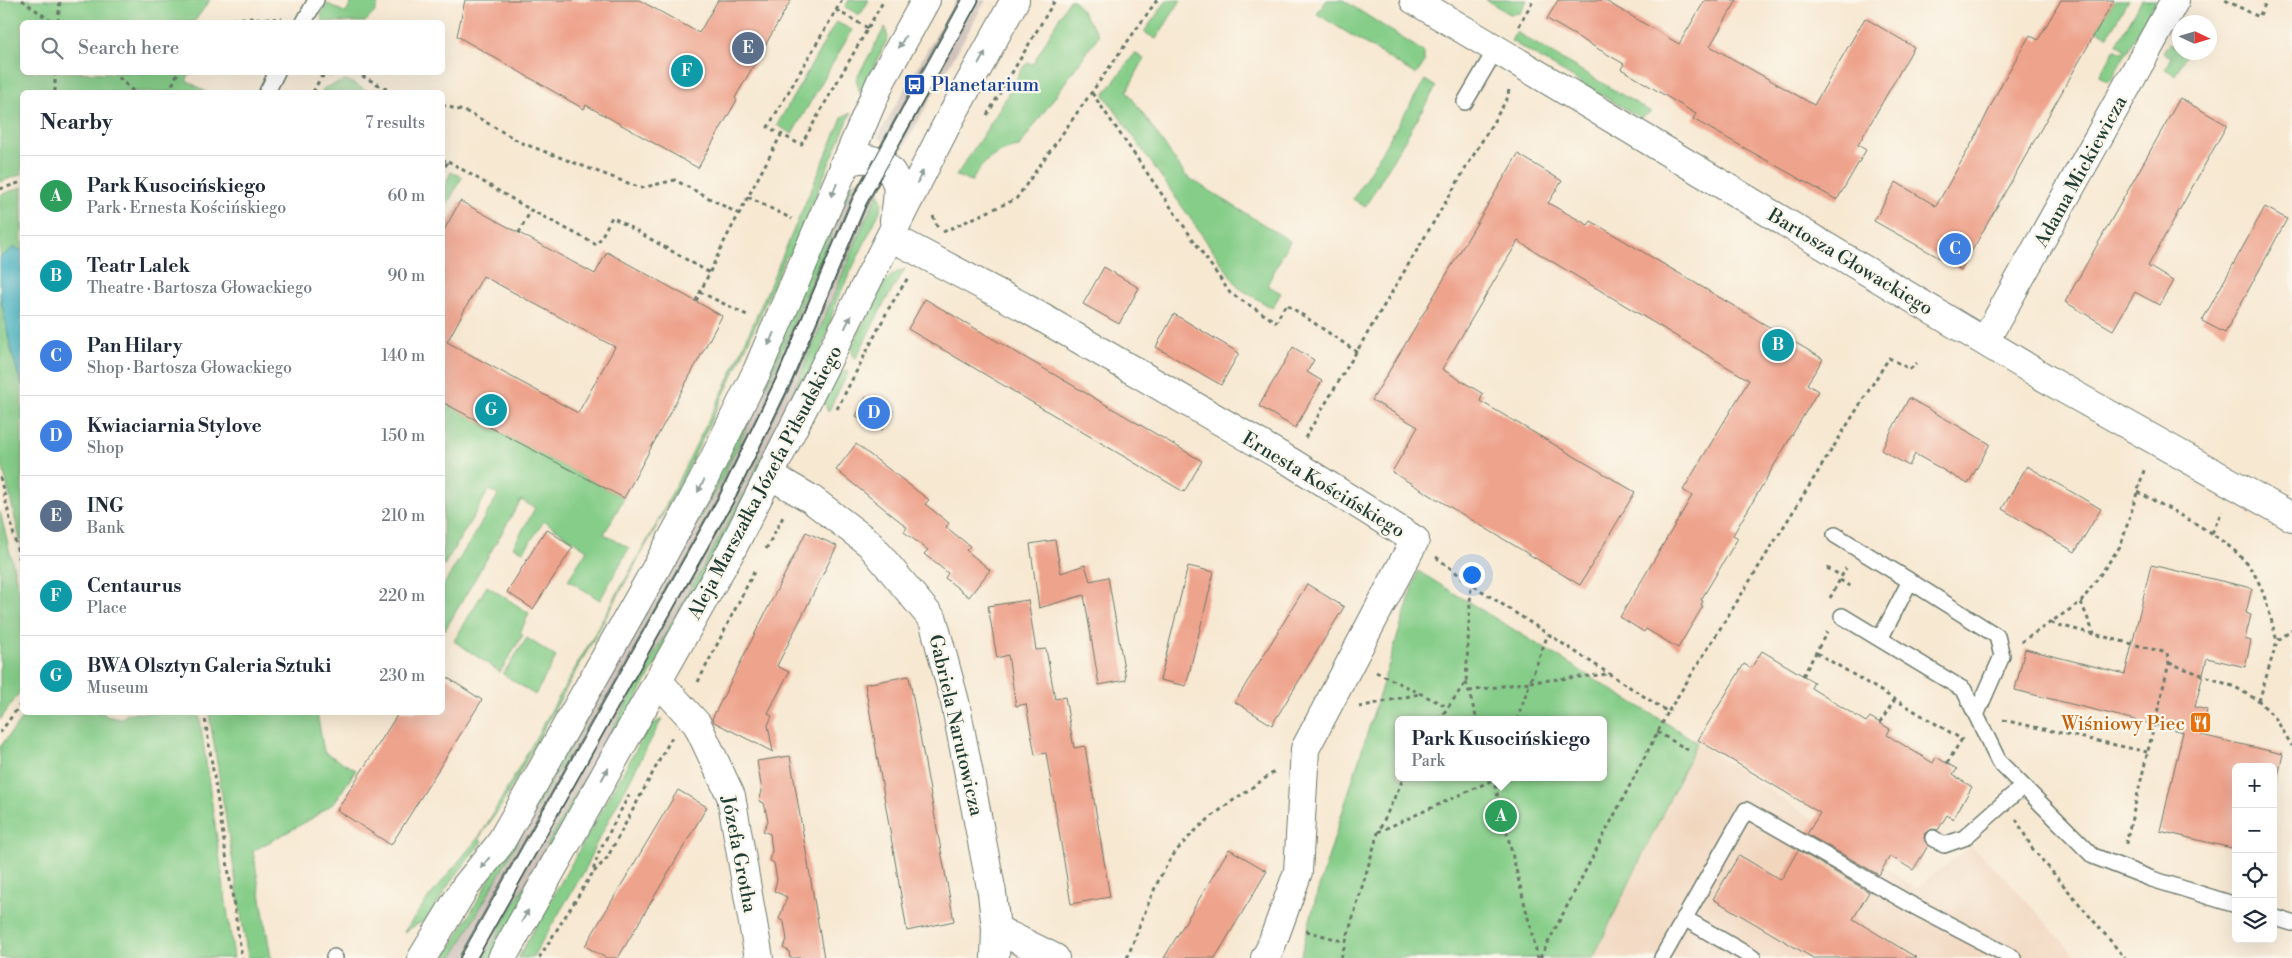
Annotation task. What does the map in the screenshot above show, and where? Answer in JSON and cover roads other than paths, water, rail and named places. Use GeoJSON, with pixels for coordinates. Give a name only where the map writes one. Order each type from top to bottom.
{"type":"FeatureCollection","features":[{"type":"Feature","properties":{"kind":"street"},"geometry":{"type":"LineString","coordinates":[[422,958],[465,887],[499,845],[680,524],[757,371],[881,81],[926,0]]}},
{"type":"Feature","properties":{"kind":"street","name":"Aleja Marszałka Józefa Piłsudskiego"},"geometry":{"type":"LineString","coordinates":[[502,958],[731,550],[946,126],[1015,0]]}},
{"type":"Feature","properties":{"kind":"street","name":"Bartosza Głowackiego"},"geometry":{"type":"LineString","coordinates":[[1414,0],[2062,388],[2292,517]]}},
{"type":"Feature","properties":{"kind":"street","name":"Adama Mickiewicza"},"geometry":{"type":"LineString","coordinates":[[1985,341],[2175,0]]}},
{"type":"Feature","properties":{"kind":"street"},"geometry":{"type":"LineString","coordinates":[[844,164],[855,158],[880,162],[893,175],[897,186],[898,199],[891,237]]}},
{"type":"Feature","properties":{"kind":"street","name":"Ernesta Kościńskiego"},"geometry":{"type":"LineString","coordinates":[[891,237],[1022,306],[1291,462],[1415,540],[1305,750],[1298,872],[1270,949],[1264,958]]}},
{"type":"Feature","properties":{"kind":"street","name":"Gabriela Narutowicza"},"geometry":{"type":"LineString","coordinates":[[770,475],[812,499],[868,543],[933,620],[955,702],[992,894],[996,929],[995,958]]}},
{"type":"Feature","properties":{"kind":"street","name":"Józefa Grotha"},"geometry":{"type":"LineString","coordinates":[[658,681],[697,724],[731,796],[759,958]]}},
{"type":"Feature","properties":{"kind":"street"},"geometry":{"type":"LineString","coordinates":[[996,929],[1055,958]]}},
{"type":"Feature","properties":{"kind":"lane"},"geometry":{"type":"LineString","coordinates":[[306,20],[316,0]]}},
{"type":"Feature","properties":{"kind":"lane"},"geometry":{"type":"LineString","coordinates":[[468,958],[726,499],[778,394],[850,222],[880,162],[970,0]]}},
{"type":"Feature","properties":{"kind":"lane"},"geometry":{"type":"LineString","coordinates":[[1464,102],[1496,49]]}},
{"type":"Feature","properties":{"kind":"lane"},"geometry":{"type":"LineString","coordinates":[[268,90],[276,75]]}},
{"type":"Feature","properties":{"kind":"lane"},"geometry":{"type":"LineString","coordinates":[[1835,535],[1997,636],[2002,656],[1977,713]]}},
{"type":"Feature","properties":{"kind":"lane"},"geometry":{"type":"LineString","coordinates":[[1880,639],[1910,581]]}},
{"type":"Feature","properties":{"kind":"lane"},"geometry":{"type":"LineString","coordinates":[[1842,616],[1964,690],[1977,713],[1999,762],[2094,856],[2121,867],[2232,904]]}},
{"type":"Feature","properties":{"kind":"lane"},"geometry":{"type":"LineString","coordinates":[[1933,838],[1944,845],[1964,838],[2023,786]]}},
{"type":"Feature","properties":{"kind":"lane"},"geometry":{"type":"LineString","coordinates":[[1662,958],[1746,810],[1910,904],[2013,958]]}},
{"type":"Feature","properties":{"kind":"lane"},"geometry":{"type":"LineString","coordinates":[[1684,918],[1753,958]]}},
{"type":"Feature","properties":{"kind":"lane"},"geometry":{"type":"LineString","coordinates":[[2277,918],[2292,923]]}},
{"type":"Feature","properties":{"kind":"water"},"geometry":{"type":"Polygon","coordinates":[[[15,247],[20,250],[20,380],[12,354],[0,294],[0,257],[15,247]]]}},
{"type":"Feature","properties":{"kind":"tram line"},"geometry":{"type":"LineString","coordinates":[[460,958],[720,495],[778,375],[853,198],[962,0]]}},
{"type":"Feature","properties":{"kind":"tram line"},"geometry":{"type":"LineString","coordinates":[[477,958],[733,502],[792,380],[866,204],[979,0]]}},
{"type":"Feature","properties":{"kind":"place","name":"ING"},"geometry":{"type":"Point","coordinates":[748,48]}},
{"type":"Feature","properties":{"kind":"place","name":"Centaurus"},"geometry":{"type":"Point","coordinates":[687,71]}},
{"type":"Feature","properties":{"kind":"place","name":"Planetarium"},"geometry":{"type":"Point","coordinates":[915,84]}},
{"type":"Feature","properties":{"kind":"place","name":"Pan Hilary"},"geometry":{"type":"Point","coordinates":[1955,249]}},
{"type":"Feature","properties":{"kind":"place","name":"Teatr Lalek"},"geometry":{"type":"Point","coordinates":[1778,345]}},
{"type":"Feature","properties":{"kind":"place","name":"BWA Olsztyn Galeria Sztuki"},"geometry":{"type":"Point","coordinates":[491,410]}},
{"type":"Feature","properties":{"kind":"place","name":"Kwiaciarnia Stylove"},"geometry":{"type":"Point","coordinates":[874,413]}},
{"type":"Feature","properties":{"kind":"place","name":"Wiśniowy Piec"},"geometry":{"type":"Point","coordinates":[2201,723]}},
{"type":"Feature","properties":{"kind":"place","name":"Park Kusocińskiego"},"geometry":{"type":"Point","coordinates":[1501,816]}}]}
